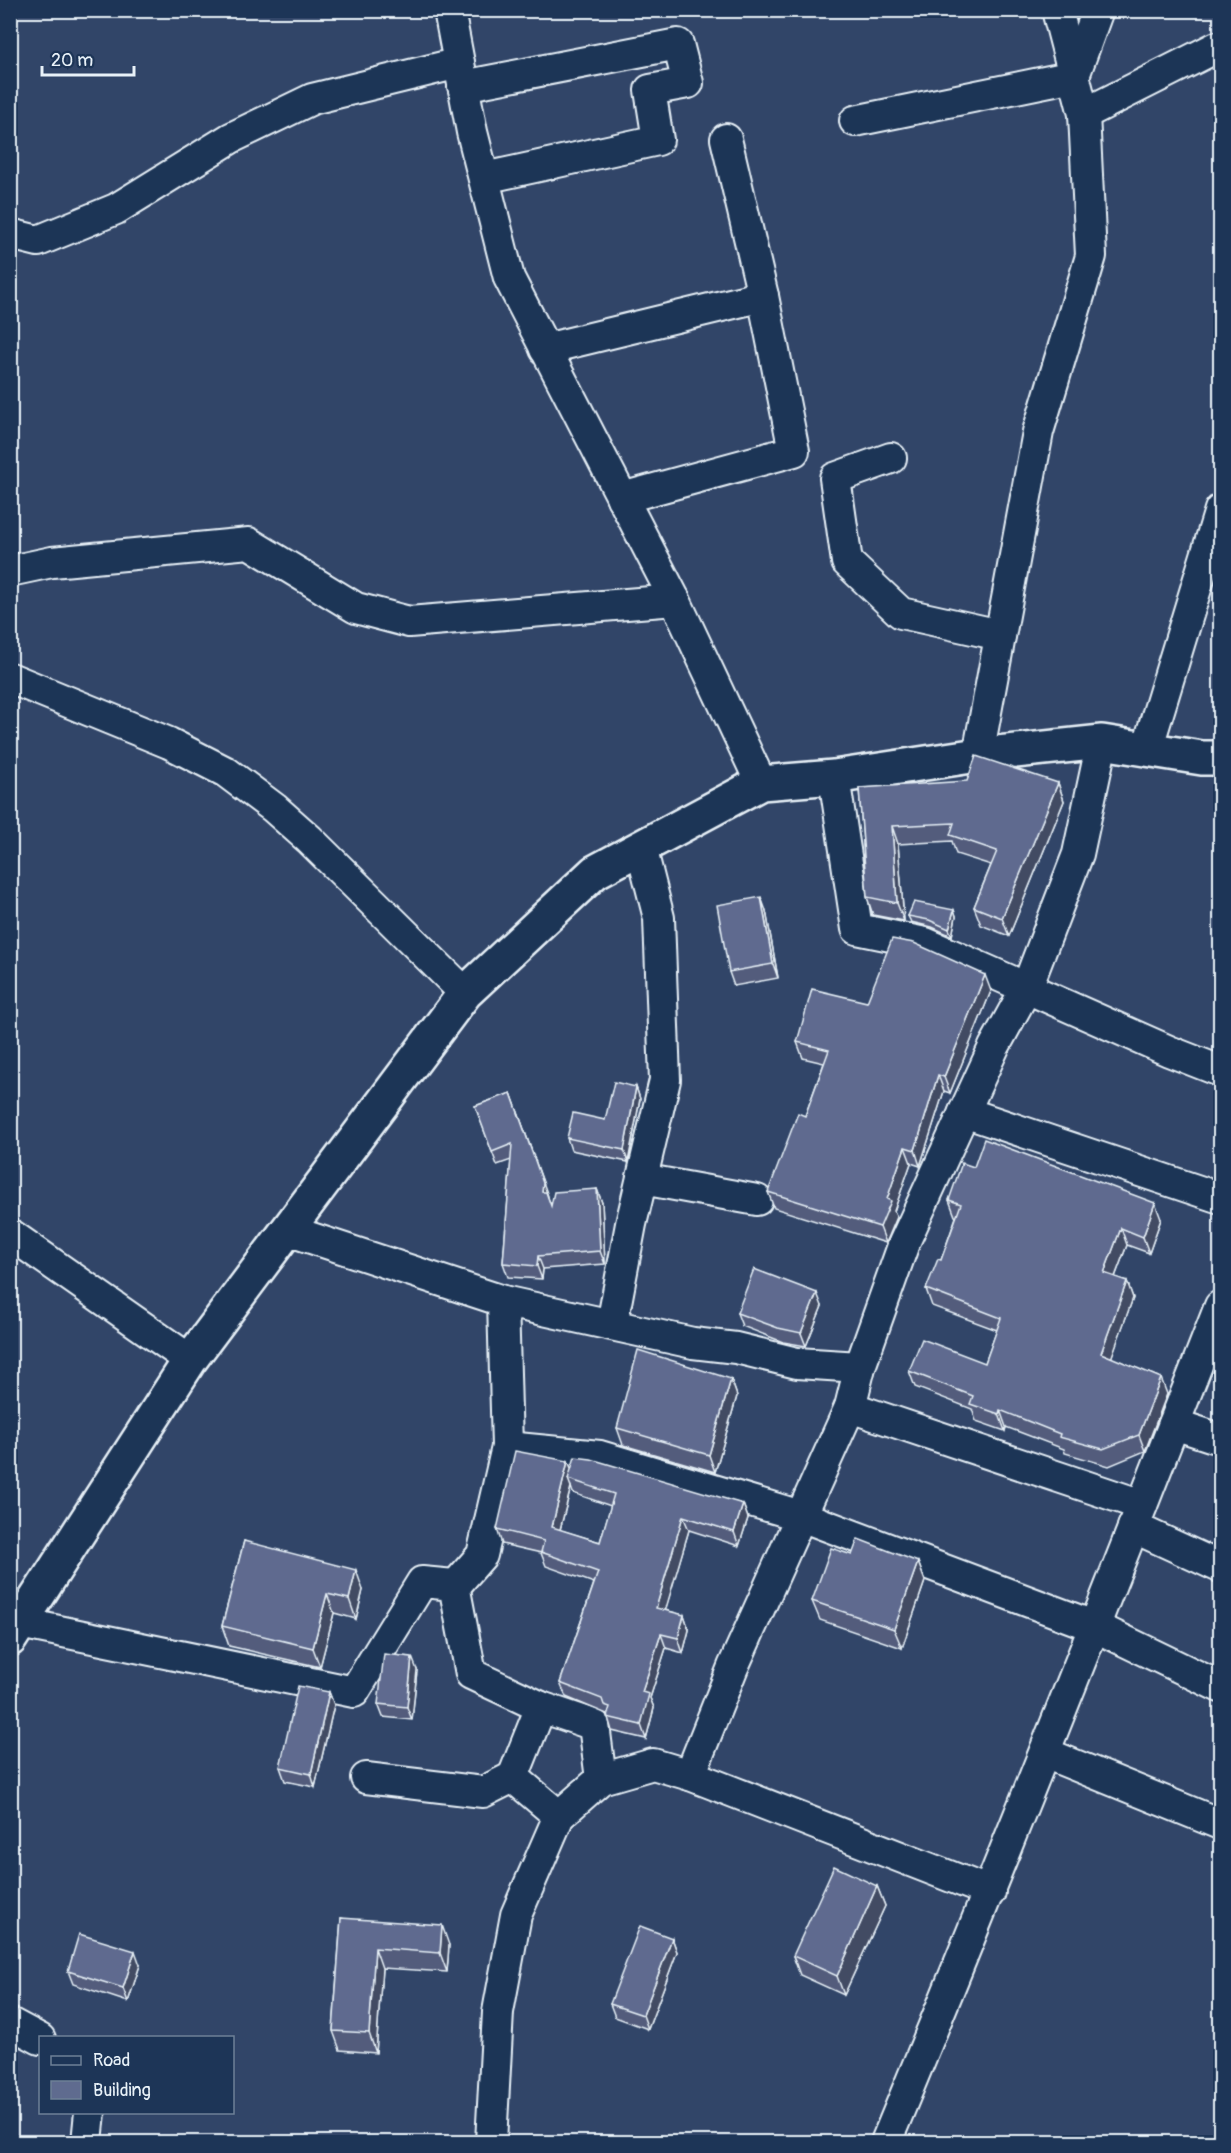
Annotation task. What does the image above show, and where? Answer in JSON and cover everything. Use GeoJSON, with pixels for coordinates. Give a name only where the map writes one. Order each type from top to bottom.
{"type":"FeatureCollection","features":[{"type":"Feature","properties":{"kind":"street"},"geometry":{"type":"LineString","coordinates":[[449,10],[484,178],[509,278],[675,600],[761,783]]}},
{"type":"Feature","properties":{"kind":"street"},"geometry":{"type":"LineString","coordinates":[[978,754],[1038,432],[1091,256],[1083,114],[1057,10]]}},
{"type":"Feature","properties":{"kind":"street"},"geometry":{"type":"LineString","coordinates":[[1074,76],[1098,10]]}},
{"type":"Feature","properties":{"kind":"street"},"geometry":{"type":"LineString","coordinates":[[10,234],[38,241],[116,209],[231,138],[312,99],[678,44],[688,83],[650,90],[658,140],[484,178]]}},
{"type":"Feature","properties":{"kind":"street"},"geometry":{"type":"LineString","coordinates":[[1083,114],[1217,47],[1221,48]]}},
{"type":"Feature","properties":{"kind":"street"},"geometry":{"type":"LineString","coordinates":[[855,121],[1074,76]]}},
{"type":"Feature","properties":{"kind":"street"},"geometry":{"type":"LineString","coordinates":[[622,498],[794,451],[763,296],[726,139]]}},
{"type":"Feature","properties":{"kind":"street"},"geometry":{"type":"LineString","coordinates":[[545,349],[763,296]]}},
{"type":"Feature","properties":{"kind":"street"},"geometry":{"type":"LineString","coordinates":[[891,458],[835,478],[848,562],[901,613],[1000,635]]}},
{"type":"Feature","properties":{"kind":"street"},"geometry":{"type":"LineString","coordinates":[[1147,749],[1221,510]]}},
{"type":"Feature","properties":{"kind":"street"},"geometry":{"type":"LineString","coordinates":[[10,571],[52,562],[249,543],[356,608],[409,622],[675,600]]}},
{"type":"Feature","properties":{"kind":"street"},"geometry":{"type":"LineString","coordinates":[[10,678],[169,743],[226,772],[274,807],[309,839],[465,993]]}},
{"type":"Feature","properties":{"kind":"street"},"geometry":{"type":"LineString","coordinates":[[690,1774],[733,1666],[850,1407],[860,1367],[904,1244],[994,1047],[1027,987],[1078,854],[1102,742]]}},
{"type":"Feature","properties":{"kind":"street"},"geometry":{"type":"LineString","coordinates":[[455,1586],[422,1581],[354,1692],[16,1631],[190,1360],[465,993],[595,872],[761,783],[834,777],[978,754],[1102,742],[1202,758],[1221,758]]}},
{"type":"Feature","properties":{"kind":"street"},"geometry":{"type":"LineString","coordinates":[[834,777],[857,929],[925,943],[1221,1071]]}},
{"type":"Feature","properties":{"kind":"street"},"geometry":{"type":"LineString","coordinates":[[612,1324],[665,1080],[659,918],[641,847]]}},
{"type":"Feature","properties":{"kind":"street"},"geometry":{"type":"LineString","coordinates":[[964,1112],[1221,1198]]}},
{"type":"Feature","properties":{"kind":"street"},"geometry":{"type":"LineString","coordinates":[[642,1179],[758,1200]]}},
{"type":"Feature","properties":{"kind":"street"},"geometry":{"type":"LineString","coordinates":[[288,1230],[503,1300],[693,1343],[736,1348],[797,1363],[860,1367]]}},
{"type":"Feature","properties":{"kind":"street"},"geometry":{"type":"LineString","coordinates":[[10,1234],[190,1360]]}},
{"type":"Feature","properties":{"kind":"street"},"geometry":{"type":"LineString","coordinates":[[455,1586],[482,1555],[507,1447],[503,1300]]}},
{"type":"Feature","properties":{"kind":"street"},"geometry":{"type":"LineString","coordinates":[[886,2142],[990,1892],[1221,1306]]}},
{"type":"Feature","properties":{"kind":"street"},"geometry":{"type":"LineString","coordinates":[[850,1407],[1137,1516],[1221,1568]]}},
{"type":"Feature","properties":{"kind":"street"},"geometry":{"type":"LineString","coordinates":[[1174,1424],[1221,1439]]}},
{"type":"Feature","properties":{"kind":"street"},"geometry":{"type":"LineString","coordinates":[[507,1447],[600,1456],[801,1516],[1096,1627],[1221,1687]]}},
{"type":"Feature","properties":{"kind":"street"},"geometry":{"type":"LineString","coordinates":[[455,1586],[471,1674],[541,1707],[594,1725],[601,1779]]}},
{"type":"Feature","properties":{"kind":"street"},"geometry":{"type":"LineString","coordinates":[[366,1778],[483,1792],[513,1777],[541,1707]]}},
{"type":"Feature","properties":{"kind":"street"},"geometry":{"type":"LineString","coordinates":[[1045,1753],[1221,1824]]}},
{"type":"Feature","properties":{"kind":"street"},"geometry":{"type":"LineString","coordinates":[[491,2142],[498,2012],[516,1915],[560,1816],[601,1779],[653,1764],[690,1774],[990,1892]]}},
{"type":"Feature","properties":{"kind":"street"},"geometry":{"type":"LineString","coordinates":[[513,1777],[560,1816]]}},
{"type":"Feature","properties":{"kind":"street"},"geometry":{"type":"LineString","coordinates":[[10,2023],[39,2038]]}},
{"type":"Feature","properties":{"kind":"street"},"geometry":{"type":"LineString","coordinates":[[87,2142],[90,2114]]}},
{"type":"Feature","properties":{"kind":"building"},"geometry":{"type":"Polygon","coordinates":[[[976,756],[1058,783],[1002,918],[974,907],[997,851],[950,835],[954,823],[892,826],[897,903],[867,897],[859,788],[967,781],[976,756]]]}},
{"type":"Feature","properties":{"kind":"building"},"geometry":{"type":"Polygon","coordinates":[[[761,897],[773,964],[729,972],[717,905],[761,897]]]}},
{"type":"Feature","properties":{"kind":"building"},"geometry":{"type":"Polygon","coordinates":[[[914,902],[954,910],[949,929],[929,920],[908,916],[914,902]]]}},
{"type":"Feature","properties":{"kind":"building"},"geometry":{"type":"Polygon","coordinates":[[[892,939],[914,943],[985,975],[944,1077],[938,1075],[915,1150],[905,1147],[887,1199],[891,1201],[880,1227],[768,1192],[798,1113],[805,1116],[829,1050],[797,1042],[812,989],[867,1002],[892,939]]]}},
{"type":"Feature","properties":{"kind":"building"},"geometry":{"type":"Polygon","coordinates":[[[614,1082],[636,1087],[624,1150],[567,1138],[573,1113],[605,1120],[614,1082]]]}},
{"type":"Feature","properties":{"kind":"building"},"geometry":{"type":"Polygon","coordinates":[[[511,1093],[543,1183],[542,1192],[546,1192],[551,1206],[554,1192],[597,1189],[600,1251],[538,1256],[537,1266],[503,1263],[512,1144],[492,1152],[475,1106],[511,1093]]]}},
{"type":"Feature","properties":{"kind":"building"},"geometry":{"type":"Polygon","coordinates":[[[984,1139],[1155,1203],[1143,1237],[1121,1228],[1104,1273],[1127,1281],[1101,1353],[1161,1378],[1139,1435],[1103,1449],[1059,1437],[1060,1434],[1000,1410],[999,1414],[970,1404],[973,1396],[909,1371],[922,1339],[985,1363],[1001,1318],[926,1289],[938,1259],[941,1260],[961,1204],[949,1200],[962,1163],[974,1167],[984,1139]]]}},
{"type":"Feature","properties":{"kind":"building"},"geometry":{"type":"Polygon","coordinates":[[[754,1269],[817,1293],[801,1333],[778,1328],[737,1313],[754,1269]]]}},
{"type":"Feature","properties":{"kind":"building"},"geometry":{"type":"Polygon","coordinates":[[[638,1350],[731,1379],[709,1455],[617,1428],[638,1350]]]}},
{"type":"Feature","properties":{"kind":"building"},"geometry":{"type":"Polygon","coordinates":[[[515,1451],[568,1461],[552,1527],[600,1542],[614,1494],[568,1479],[575,1457],[591,1459],[743,1504],[734,1532],[683,1516],[656,1608],[684,1615],[678,1638],[661,1634],[642,1692],[649,1694],[641,1725],[607,1717],[610,1707],[604,1705],[602,1699],[560,1683],[598,1572],[541,1552],[544,1541],[497,1529],[515,1451]]]}},
{"type":"Feature","properties":{"kind":"building"},"geometry":{"type":"Polygon","coordinates":[[[858,1539],[918,1562],[894,1629],[812,1601],[831,1548],[852,1555],[858,1539]]]}},
{"type":"Feature","properties":{"kind":"building"},"geometry":{"type":"Polygon","coordinates":[[[244,1541],[356,1570],[349,1599],[327,1594],[313,1648],[222,1626],[244,1541]]]}},
{"type":"Feature","properties":{"kind":"building"},"geometry":{"type":"Polygon","coordinates":[[[384,1654],[412,1657],[407,1707],[378,1704],[384,1654]]]}},
{"type":"Feature","properties":{"kind":"building"},"geometry":{"type":"Polygon","coordinates":[[[298,1686],[329,1692],[311,1774],[280,1767],[298,1686]]]}},
{"type":"Feature","properties":{"kind":"building"},"geometry":{"type":"Polygon","coordinates":[[[834,1866],[877,1886],[837,1976],[793,1956],[834,1866]]]}},
{"type":"Feature","properties":{"kind":"building"},"geometry":{"type":"Polygon","coordinates":[[[341,1918],[442,1925],[440,1953],[375,1948],[369,2033],[333,2031],[341,1918]]]}},
{"type":"Feature","properties":{"kind":"building"},"geometry":{"type":"Polygon","coordinates":[[[640,1926],[672,1938],[643,2015],[610,2004],[640,1926]]]}},
{"type":"Feature","properties":{"kind":"building"},"geometry":{"type":"Polygon","coordinates":[[[79,1934],[135,1951],[123,1988],[68,1971],[79,1934]]]}}]}
